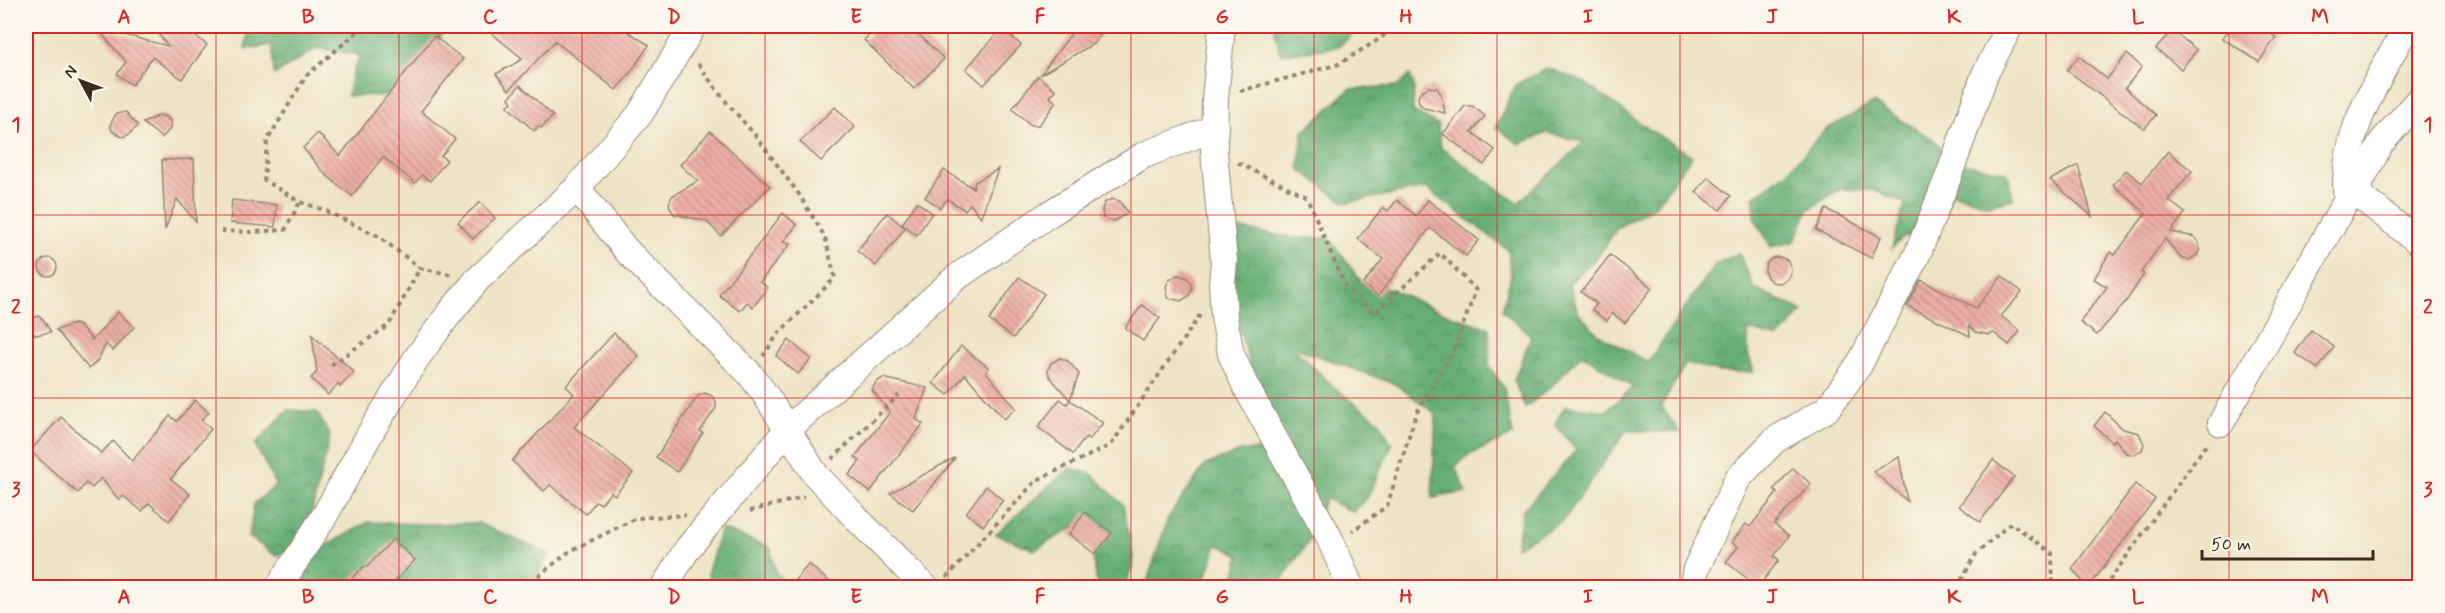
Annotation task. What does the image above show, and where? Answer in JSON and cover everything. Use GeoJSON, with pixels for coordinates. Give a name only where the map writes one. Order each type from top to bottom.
{"type":"FeatureCollection","features":[{"type":"Feature","properties":{"kind":"street"},"geometry":{"type":"LineString","coordinates":[[278,588],[325,515],[372,430],[416,359],[477,280],[577,188],[640,114],[693,26]]}},
{"type":"Feature","properties":{"kind":"street"},"geometry":{"type":"LineString","coordinates":[[1222,26],[1215,99],[1214,140],[1224,261],[1222,283],[1224,317],[1231,354],[1246,387],[1332,545],[1351,588]]}},
{"type":"Feature","properties":{"kind":"street"},"geometry":{"type":"LineString","coordinates":[[1692,588],[1696,569],[1738,478],[1775,441],[1827,410],[1859,364],[1917,255],[1949,175],[1985,74],[2010,26]]}},
{"type":"Feature","properties":{"kind":"street"},"geometry":{"type":"LineString","coordinates":[[2221,423],[2347,199],[2345,170],[2352,139],[2368,98],[2407,26]]}},
{"type":"Feature","properties":{"kind":"street"},"geometry":{"type":"LineString","coordinates":[[2420,98],[2381,143],[2355,192],[2420,243]]}},
{"type":"Feature","properties":{"kind":"street"},"geometry":{"type":"LineString","coordinates":[[663,588],[688,548],[788,429],[957,277],[1049,214],[1144,155],[1214,140]]}},
{"type":"Feature","properties":{"kind":"street"},"geometry":{"type":"LineString","coordinates":[[577,188],[627,251],[750,374],[816,474],[858,520],[936,583]]}},
{"type":"Feature","properties":{"kind":"path"},"geometry":{"type":"LineString","coordinates":[[364,26],[306,76],[267,141],[264,180],[300,202],[324,210],[378,236],[420,267],[477,280]]}},
{"type":"Feature","properties":{"kind":"path"},"geometry":{"type":"LineString","coordinates":[[1215,99],[1339,64],[1381,38],[1394,26]]}},
{"type":"Feature","properties":{"kind":"path"},"geometry":{"type":"LineString","coordinates":[[696,61],[798,193],[825,237],[836,278],[778,334],[750,374]]}},
{"type":"Feature","properties":{"kind":"path"},"geometry":{"type":"LineString","coordinates":[[1214,140],[1307,197],[1345,286],[1375,313],[1440,253],[1476,290],[1453,352],[1416,414],[1387,506],[1332,545]]}},
{"type":"Feature","properties":{"kind":"path"},"geometry":{"type":"LineString","coordinates":[[221,231],[285,230],[300,202]]}},
{"type":"Feature","properties":{"kind":"path"},"geometry":{"type":"LineString","coordinates":[[331,365],[389,324],[420,267]]}},
{"type":"Feature","properties":{"kind":"path"},"geometry":{"type":"LineString","coordinates":[[936,583],[1037,480],[1111,445],[1222,283]]}},
{"type":"Feature","properties":{"kind":"path"},"geometry":{"type":"LineString","coordinates":[[816,474],[899,396]]}},
{"type":"Feature","properties":{"kind":"path"},"geometry":{"type":"LineString","coordinates":[[2104,588],[2221,423]]}},
{"type":"Feature","properties":{"kind":"path"},"geometry":{"type":"LineString","coordinates":[[1957,588],[1976,554],[2011,523],[2052,553],[2053,588]]}},
{"type":"Feature","properties":{"kind":"green space"},"geometry":{"type":"Polygon","coordinates":[[[249,26],[443,26],[438,47],[399,95],[347,96],[360,55],[317,48],[274,75],[272,45],[245,49],[249,26]]]}},
{"type":"Feature","properties":{"kind":"green space"},"geometry":{"type":"Polygon","coordinates":[[[1274,26],[1362,26],[1338,47],[1280,54],[1274,26]]]}},
{"type":"Feature","properties":{"kind":"green space"},"geometry":{"type":"Polygon","coordinates":[[[1548,68],[1585,83],[1647,128],[1692,156],[1655,206],[1617,228],[1599,255],[1569,284],[1578,312],[1598,334],[1648,362],[1715,264],[1739,253],[1754,288],[1803,311],[1779,338],[1748,330],[1748,354],[1754,372],[1720,372],[1686,363],[1661,406],[1679,432],[1626,431],[1563,521],[1516,547],[1523,510],[1576,450],[1555,424],[1565,406],[1606,411],[1633,387],[1582,354],[1551,387],[1525,408],[1514,380],[1531,336],[1502,310],[1511,276],[1508,250],[1426,188],[1345,203],[1299,169],[1303,132],[1350,89],[1398,86],[1410,75],[1414,85],[1413,111],[1438,125],[1441,148],[1518,203],[1584,142],[1547,133],[1519,144],[1496,127],[1516,84],[1548,68]]]}},
{"type":"Feature","properties":{"kind":"green space"},"geometry":{"type":"Polygon","coordinates":[[[1873,103],[1933,139],[1954,161],[2008,173],[2013,199],[1988,205],[1953,193],[1933,231],[1904,237],[1892,248],[1905,203],[1873,190],[1840,189],[1808,210],[1795,241],[1771,247],[1754,217],[1754,197],[1788,171],[1825,130],[1873,103]]]}},
{"type":"Feature","properties":{"kind":"green space"},"geometry":{"type":"Polygon","coordinates":[[[1228,227],[1296,238],[1329,238],[1363,284],[1392,290],[1441,312],[1489,328],[1489,366],[1504,388],[1513,435],[1469,455],[1455,467],[1467,492],[1432,498],[1436,414],[1395,384],[1293,347],[1335,388],[1380,422],[1392,445],[1367,498],[1353,512],[1325,498],[1309,541],[1277,587],[1231,587],[1240,555],[1217,544],[1203,587],[1145,588],[1168,518],[1205,465],[1242,451],[1290,448],[1253,374],[1229,298],[1228,227]]]}},
{"type":"Feature","properties":{"kind":"green space"},"geometry":{"type":"Polygon","coordinates":[[[288,410],[317,412],[330,436],[304,543],[276,556],[249,537],[254,504],[276,485],[255,445],[288,410]]]}},
{"type":"Feature","properties":{"kind":"green space"},"geometry":{"type":"Polygon","coordinates":[[[1069,468],[1092,474],[1123,505],[1134,561],[1125,587],[1097,586],[1089,519],[1034,550],[996,534],[1069,468]]]}},
{"type":"Feature","properties":{"kind":"green space"},"geometry":{"type":"Polygon","coordinates":[[[368,522],[478,523],[549,554],[530,587],[283,588],[300,561],[368,522]]]}},
{"type":"Feature","properties":{"kind":"green space"},"geometry":{"type":"Polygon","coordinates":[[[721,529],[770,547],[776,573],[789,587],[710,587],[708,571],[721,529]]]}},
{"type":"Feature","properties":{"kind":"building"},"geometry":{"type":"Polygon","coordinates":[[[152,26],[182,26],[207,45],[182,79],[152,57],[132,85],[117,74],[126,62],[97,28],[168,46],[152,26]]]}},
{"type":"Feature","properties":{"kind":"building"},"geometry":{"type":"Polygon","coordinates":[[[483,26],[619,26],[649,45],[616,90],[555,41],[509,90],[496,74],[523,59],[483,26]]]}},
{"type":"Feature","properties":{"kind":"building"},"geometry":{"type":"Polygon","coordinates":[[[878,26],[910,26],[944,59],[914,89],[864,40],[878,26]]]}},
{"type":"Feature","properties":{"kind":"building"},"geometry":{"type":"Polygon","coordinates":[[[1077,26],[1108,26],[1093,44],[1040,75],[1077,26]]]}},
{"type":"Feature","properties":{"kind":"building"},"geometry":{"type":"Polygon","coordinates":[[[2233,26],[2258,26],[2276,37],[2259,62],[2222,38],[2233,26]]]}},
{"type":"Feature","properties":{"kind":"building"},"geometry":{"type":"Polygon","coordinates":[[[1002,28],[1021,45],[984,85],[966,69],[1002,28]]]}},
{"type":"Feature","properties":{"kind":"building"},"geometry":{"type":"Polygon","coordinates":[[[2172,30],[2197,50],[2181,69],[2156,49],[2172,30]]]}},
{"type":"Feature","properties":{"kind":"building"},"geometry":{"type":"Polygon","coordinates":[[[434,36],[463,59],[421,111],[455,139],[441,156],[447,160],[430,181],[422,175],[415,183],[383,157],[352,196],[325,174],[303,148],[318,133],[340,156],[434,36]]]}},
{"type":"Feature","properties":{"kind":"building"},"geometry":{"type":"Polygon","coordinates":[[[2127,54],[2142,67],[2125,88],[2156,115],[2144,129],[2067,70],[2079,56],[2107,79],[2127,54]]]}},
{"type":"Feature","properties":{"kind":"building"},"geometry":{"type":"Polygon","coordinates":[[[1038,76],[1056,90],[1050,97],[1056,102],[1039,125],[1031,125],[1012,109],[1038,76]]]}},
{"type":"Feature","properties":{"kind":"building"},"geometry":{"type":"Polygon","coordinates":[[[520,85],[553,116],[541,128],[538,126],[534,131],[507,106],[512,102],[509,98],[520,85]]]}},
{"type":"Feature","properties":{"kind":"building"},"geometry":{"type":"Polygon","coordinates":[[[1429,87],[1437,88],[1441,94],[1445,113],[1424,108],[1419,103],[1418,97],[1421,91],[1429,87]]]}},
{"type":"Feature","properties":{"kind":"building"},"geometry":{"type":"Polygon","coordinates":[[[1465,106],[1472,106],[1485,116],[1472,132],[1495,150],[1484,165],[1443,134],[1465,106]]]}},
{"type":"Feature","properties":{"kind":"building"},"geometry":{"type":"Polygon","coordinates":[[[835,107],[855,127],[821,161],[800,142],[835,107]]]}},
{"type":"Feature","properties":{"kind":"building"},"geometry":{"type":"Polygon","coordinates":[[[126,112],[138,126],[122,137],[112,131],[110,125],[116,114],[126,112]]]}},
{"type":"Feature","properties":{"kind":"building"},"geometry":{"type":"Polygon","coordinates":[[[160,115],[167,117],[171,122],[170,129],[162,138],[143,123],[160,115]]]}},
{"type":"Feature","properties":{"kind":"building"},"geometry":{"type":"Polygon","coordinates":[[[710,131],[770,186],[721,236],[706,221],[674,214],[669,203],[672,196],[698,181],[680,165],[710,131]]]}},
{"type":"Feature","properties":{"kind":"building"},"geometry":{"type":"Polygon","coordinates":[[[2168,151],[2192,171],[2168,200],[2185,213],[2171,232],[2195,237],[2200,249],[2197,255],[2189,260],[2181,258],[2165,239],[2141,272],[2144,274],[2127,300],[2097,335],[2080,322],[2107,287],[2094,279],[2110,252],[2115,255],[2146,213],[2113,185],[2126,170],[2142,183],[2168,151]]]}},
{"type":"Feature","properties":{"kind":"building"},"geometry":{"type":"Polygon","coordinates":[[[194,159],[196,222],[177,199],[165,230],[162,160],[194,159]]]}},
{"type":"Feature","properties":{"kind":"building"},"geometry":{"type":"Polygon","coordinates":[[[2078,165],[2092,216],[2050,180],[2078,165]]]}},
{"type":"Feature","properties":{"kind":"building"},"geometry":{"type":"Polygon","coordinates":[[[998,169],[981,217],[970,204],[965,210],[947,199],[940,208],[925,197],[944,170],[973,188],[975,182],[998,169]]]}},
{"type":"Feature","properties":{"kind":"building"},"geometry":{"type":"Polygon","coordinates":[[[1708,177],[1731,196],[1720,210],[1696,192],[1708,177]]]}},
{"type":"Feature","properties":{"kind":"building"},"geometry":{"type":"Polygon","coordinates":[[[1112,199],[1119,201],[1128,213],[1114,221],[1103,218],[1102,210],[1104,203],[1112,199]]]}},
{"type":"Feature","properties":{"kind":"building"},"geometry":{"type":"Polygon","coordinates":[[[232,200],[277,205],[275,227],[230,223],[232,200]]]}},
{"type":"Feature","properties":{"kind":"building"},"geometry":{"type":"Polygon","coordinates":[[[1397,200],[1416,216],[1428,200],[1479,240],[1466,256],[1430,228],[1378,296],[1363,284],[1383,259],[1358,239],[1383,207],[1388,211],[1397,200]]]}},
{"type":"Feature","properties":{"kind":"building"},"geometry":{"type":"Polygon","coordinates":[[[480,202],[495,218],[473,239],[458,222],[480,202]]]}},
{"type":"Feature","properties":{"kind":"building"},"geometry":{"type":"Polygon","coordinates":[[[917,202],[932,213],[917,235],[902,224],[917,202]]]}},
{"type":"Feature","properties":{"kind":"building"},"geometry":{"type":"Polygon","coordinates":[[[1826,209],[1881,237],[1871,258],[1816,230],[1826,209]]]}},
{"type":"Feature","properties":{"kind":"building"},"geometry":{"type":"Polygon","coordinates":[[[783,213],[797,225],[783,242],[790,244],[760,282],[768,288],[753,307],[747,302],[740,311],[719,295],[783,213]]]}},
{"type":"Feature","properties":{"kind":"building"},"geometry":{"type":"Polygon","coordinates":[[[887,213],[905,228],[876,266],[857,251],[887,213]]]}},
{"type":"Feature","properties":{"kind":"building"},"geometry":{"type":"Polygon","coordinates":[[[1610,255],[1652,288],[1625,323],[1612,313],[1607,321],[1592,310],[1597,304],[1581,292],[1610,255]]]}},
{"type":"Feature","properties":{"kind":"building"},"geometry":{"type":"Polygon","coordinates":[[[1778,257],[1787,261],[1791,270],[1787,279],[1778,283],[1769,279],[1765,270],[1769,261],[1778,257]]]}},
{"type":"Feature","properties":{"kind":"building"},"geometry":{"type":"Polygon","coordinates":[[[44,258],[52,258],[57,263],[55,274],[44,276],[39,271],[39,263],[44,258]]]}},
{"type":"Feature","properties":{"kind":"building"},"geometry":{"type":"Polygon","coordinates":[[[1178,275],[1186,277],[1192,289],[1189,296],[1181,301],[1168,298],[1166,287],[1169,280],[1178,275]]]}},
{"type":"Feature","properties":{"kind":"building"},"geometry":{"type":"Polygon","coordinates":[[[2002,276],[2022,292],[2001,316],[2020,331],[2009,345],[1994,333],[1989,335],[1976,332],[1969,326],[1970,336],[1907,306],[1921,280],[1976,308],[2002,276]]]}},
{"type":"Feature","properties":{"kind":"building"},"geometry":{"type":"Polygon","coordinates":[[[1019,277],[1044,294],[1014,338],[989,320],[1019,277]]]}},
{"type":"Feature","properties":{"kind":"building"},"geometry":{"type":"Polygon","coordinates":[[[1142,305],[1160,318],[1143,341],[1125,328],[1142,305]]]}},
{"type":"Feature","properties":{"kind":"building"},"geometry":{"type":"Polygon","coordinates":[[[118,312],[134,327],[113,351],[106,344],[98,360],[89,369],[56,330],[74,324],[80,326],[92,340],[118,312]]]}},
{"type":"Feature","properties":{"kind":"building"},"geometry":{"type":"Polygon","coordinates":[[[38,316],[43,319],[51,332],[36,335],[30,332],[28,321],[38,316]]]}},
{"type":"Feature","properties":{"kind":"building"},"geometry":{"type":"Polygon","coordinates":[[[2311,330],[2334,347],[2318,369],[2295,353],[2311,330]]]}},
{"type":"Feature","properties":{"kind":"building"},"geometry":{"type":"Polygon","coordinates":[[[614,333],[639,356],[574,427],[633,473],[615,495],[611,492],[601,504],[596,501],[586,514],[550,485],[544,491],[512,461],[574,394],[566,386],[614,333]]]}},
{"type":"Feature","properties":{"kind":"building"},"geometry":{"type":"Polygon","coordinates":[[[312,335],[354,372],[340,387],[338,384],[328,395],[311,378],[317,372],[312,335]]]}},
{"type":"Feature","properties":{"kind":"building"},"geometry":{"type":"Polygon","coordinates":[[[789,340],[811,359],[798,374],[776,356],[789,340]]]}},
{"type":"Feature","properties":{"kind":"building"},"geometry":{"type":"Polygon","coordinates":[[[961,346],[989,368],[986,372],[1016,408],[1004,419],[965,374],[948,395],[933,383],[961,346]]]}},
{"type":"Feature","properties":{"kind":"building"},"geometry":{"type":"Polygon","coordinates":[[[1060,358],[1068,361],[1079,374],[1070,400],[1049,376],[1048,370],[1051,363],[1060,358]]]}},
{"type":"Feature","properties":{"kind":"building"},"geometry":{"type":"Polygon","coordinates":[[[883,378],[927,388],[916,419],[923,424],[870,492],[849,475],[860,461],[855,457],[890,412],[872,390],[876,382],[883,378]]]}},
{"type":"Feature","properties":{"kind":"building"},"geometry":{"type":"Polygon","coordinates":[[[705,393],[716,401],[716,408],[700,431],[703,433],[677,472],[656,457],[698,396],[705,393]]]}},
{"type":"Feature","properties":{"kind":"building"},"geometry":{"type":"Polygon","coordinates":[[[1060,399],[1067,404],[1070,400],[1103,423],[1089,440],[1086,437],[1073,454],[1038,427],[1060,399]]]}},
{"type":"Feature","properties":{"kind":"building"},"geometry":{"type":"Polygon","coordinates":[[[195,400],[209,412],[201,420],[211,429],[171,479],[190,494],[169,521],[149,503],[142,511],[123,496],[119,500],[101,478],[92,488],[86,483],[78,493],[30,451],[61,417],[101,453],[113,441],[132,461],[170,416],[177,421],[195,400]]]}},
{"type":"Feature","properties":{"kind":"building"},"geometry":{"type":"Polygon","coordinates":[[[2105,412],[2123,429],[2139,433],[2144,444],[2142,450],[2134,455],[2126,453],[2115,439],[2112,442],[2094,426],[2105,412]]]}},
{"type":"Feature","properties":{"kind":"building"},"geometry":{"type":"Polygon","coordinates":[[[1899,457],[1907,501],[1873,471],[1899,457]]]}},
{"type":"Feature","properties":{"kind":"building"},"geometry":{"type":"Polygon","coordinates":[[[954,458],[913,510],[890,493],[954,458]]]}},
{"type":"Feature","properties":{"kind":"building"},"geometry":{"type":"Polygon","coordinates":[[[1993,460],[2014,477],[1980,522],[1959,506],[1993,460]]]}},
{"type":"Feature","properties":{"kind":"building"},"geometry":{"type":"Polygon","coordinates":[[[1793,468],[1811,484],[1774,524],[1789,536],[1774,556],[1779,560],[1758,587],[1726,562],[1738,547],[1732,542],[1746,524],[1750,527],[1777,493],[1774,489],[1793,468]]]}},
{"type":"Feature","properties":{"kind":"building"},"geometry":{"type":"Polygon","coordinates":[[[2135,484],[2155,499],[2088,588],[2072,569],[2135,484]]]}},
{"type":"Feature","properties":{"kind":"building"},"geometry":{"type":"Polygon","coordinates":[[[986,486],[1003,500],[983,526],[966,513],[986,486]]]}},
{"type":"Feature","properties":{"kind":"building"},"geometry":{"type":"Polygon","coordinates":[[[1085,512],[1112,533],[1095,554],[1069,534],[1085,512]]]}},
{"type":"Feature","properties":{"kind":"building"},"geometry":{"type":"Polygon","coordinates":[[[393,539],[415,560],[389,588],[341,588],[365,566],[367,567],[393,539]]]}},
{"type":"Feature","properties":{"kind":"building"},"geometry":{"type":"Polygon","coordinates":[[[809,564],[836,588],[788,588],[809,564]]]}}]}
